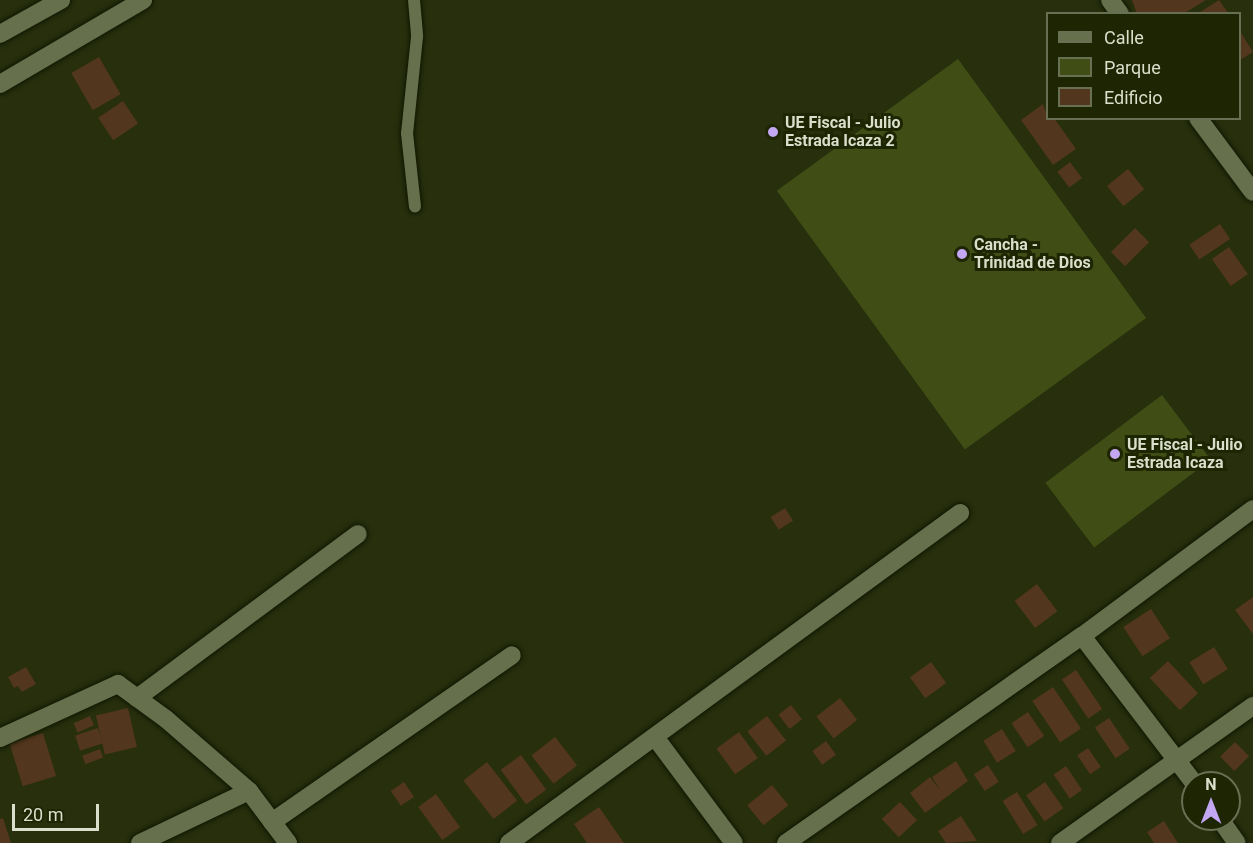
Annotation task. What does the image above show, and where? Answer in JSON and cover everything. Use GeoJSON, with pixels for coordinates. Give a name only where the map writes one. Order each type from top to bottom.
{"type":"FeatureCollection","features":[{"type":"Feature","properties":{"kind":"street"},"geometry":{"type":"LineString","coordinates":[[0,84],[142,0]]}},
{"type":"Feature","properties":{"kind":"street"},"geometry":{"type":"LineString","coordinates":[[0,34],[55,2]]}},
{"type":"Feature","properties":{"kind":"street"},"geometry":{"type":"LineString","coordinates":[[1199,120],[1253,192]]}},
{"type":"Feature","properties":{"kind":"street"},"geometry":{"type":"LineString","coordinates":[[786,843],[1082,636],[1253,509]]}},
{"type":"Feature","properties":{"kind":"street"},"geometry":{"type":"LineString","coordinates":[[509,843],[960,513]]}},
{"type":"Feature","properties":{"kind":"street"},"geometry":{"type":"LineString","coordinates":[[137,698],[358,534]]}},
{"type":"Feature","properties":{"kind":"street"},"geometry":{"type":"LineString","coordinates":[[1082,636],[1186,771]]}},
{"type":"Feature","properties":{"kind":"street"},"geometry":{"type":"LineString","coordinates":[[272,822],[512,655]]}},
{"type":"Feature","properties":{"kind":"street"},"geometry":{"type":"LineString","coordinates":[[0,738],[101,689],[118,684],[249,791],[288,843]]}},
{"type":"Feature","properties":{"kind":"street"},"geometry":{"type":"LineString","coordinates":[[1060,843],[1253,706]]}},
{"type":"Feature","properties":{"kind":"street"},"geometry":{"type":"LineString","coordinates":[[655,737],[734,843]]}},
{"type":"Feature","properties":{"kind":"street"},"geometry":{"type":"LineString","coordinates":[[140,843],[249,791]]}},
{"type":"Feature","properties":{"kind":"lane"},"geometry":{"type":"LineString","coordinates":[[414,0],[417,37],[407,133],[415,207]]}},
{"type":"Feature","properties":{"kind":"green space","name":"Cancha - Trinidad de Dios"},"geometry":{"type":"Polygon","coordinates":[[[958,59],[1146,318],[965,450],[777,191],[958,59]]]}},
{"type":"Feature","properties":{"kind":"green space"},"geometry":{"type":"Polygon","coordinates":[[[1162,395],[1211,460],[1094,548],[1045,483],[1162,395]]]}},
{"type":"Feature","properties":{"kind":"building"},"geometry":{"type":"Polygon","coordinates":[[[1132,0],[1206,0],[1186,12],[1136,12],[1132,0]]]}},
{"type":"Feature","properties":{"kind":"building"},"geometry":{"type":"Polygon","coordinates":[[[1219,0],[1228,12],[1200,12],[1219,0]]]}},
{"type":"Feature","properties":{"kind":"building"},"geometry":{"type":"Polygon","coordinates":[[[1241,33],[1253,52],[1241,59],[1241,33]]]}},
{"type":"Feature","properties":{"kind":"building"},"geometry":{"type":"Polygon","coordinates":[[[99,57],[120,94],[93,110],[71,73],[99,57]]]}},
{"type":"Feature","properties":{"kind":"building"},"geometry":{"type":"Polygon","coordinates":[[[123,101],[138,123],[113,140],[98,118],[123,101]]]}},
{"type":"Feature","properties":{"kind":"building"},"geometry":{"type":"Polygon","coordinates":[[[1043,104],[1046,120],[1055,120],[1076,149],[1053,165],[1021,120],[1043,104]]]}},
{"type":"Feature","properties":{"kind":"building"},"geometry":{"type":"Polygon","coordinates":[[[1070,162],[1082,178],[1069,188],[1057,172],[1070,162]]]}},
{"type":"Feature","properties":{"kind":"building"},"geometry":{"type":"Polygon","coordinates":[[[1128,169],[1144,189],[1123,206],[1107,186],[1128,169]]]}},
{"type":"Feature","properties":{"kind":"building"},"geometry":{"type":"Polygon","coordinates":[[[1220,224],[1230,239],[1199,260],[1189,245],[1220,224]]]}},
{"type":"Feature","properties":{"kind":"building"},"geometry":{"type":"Polygon","coordinates":[[[1135,228],[1149,242],[1125,266],[1111,252],[1135,228]]]}},
{"type":"Feature","properties":{"kind":"building"},"geometry":{"type":"Polygon","coordinates":[[[1229,247],[1248,274],[1231,286],[1212,259],[1229,247]]]}},
{"type":"Feature","properties":{"kind":"building"},"geometry":{"type":"Polygon","coordinates":[[[785,508],[793,521],[779,530],[771,517],[785,508]]]}},
{"type":"Feature","properties":{"kind":"building"},"geometry":{"type":"Polygon","coordinates":[[[1037,584],[1057,611],[1035,628],[1015,601],[1037,584]]]}},
{"type":"Feature","properties":{"kind":"building"},"geometry":{"type":"Polygon","coordinates":[[[1253,597],[1253,634],[1235,610],[1253,597]]]}},
{"type":"Feature","properties":{"kind":"building"},"geometry":{"type":"Polygon","coordinates":[[[1151,609],[1170,638],[1142,656],[1123,627],[1151,609]]]}},
{"type":"Feature","properties":{"kind":"building"},"geometry":{"type":"Polygon","coordinates":[[[1214,647],[1228,669],[1203,684],[1189,662],[1214,647]]]}},
{"type":"Feature","properties":{"kind":"building"},"geometry":{"type":"Polygon","coordinates":[[[1168,661],[1198,693],[1180,710],[1150,678],[1168,661]]]}},
{"type":"Feature","properties":{"kind":"building"},"geometry":{"type":"Polygon","coordinates":[[[931,662],[946,683],[925,698],[910,677],[931,662]]]}},
{"type":"Feature","properties":{"kind":"building"},"geometry":{"type":"Polygon","coordinates":[[[26,667],[36,684],[22,692],[18,686],[14,688],[8,677],[26,667]]]}},
{"type":"Feature","properties":{"kind":"building"},"geometry":{"type":"Polygon","coordinates":[[[1076,670],[1102,709],[1088,718],[1062,680],[1076,670]]]}},
{"type":"Feature","properties":{"kind":"building"},"geometry":{"type":"Polygon","coordinates":[[[1053,687],[1081,728],[1060,742],[1032,701],[1053,687]]]}},
{"type":"Feature","properties":{"kind":"building"},"geometry":{"type":"Polygon","coordinates":[[[840,698],[857,720],[834,739],[816,716],[840,698]]]}},
{"type":"Feature","properties":{"kind":"building"},"geometry":{"type":"Polygon","coordinates":[[[791,705],[802,719],[789,729],[778,715],[791,705]]]}},
{"type":"Feature","properties":{"kind":"building"},"geometry":{"type":"Polygon","coordinates":[[[128,708],[137,747],[105,754],[96,715],[128,708]]]}},
{"type":"Feature","properties":{"kind":"building"},"geometry":{"type":"Polygon","coordinates":[[[1028,712],[1044,736],[1028,747],[1011,723],[1028,712]]]}},
{"type":"Feature","properties":{"kind":"building"},"geometry":{"type":"Polygon","coordinates":[[[90,716],[94,725],[78,732],[74,723],[90,716]]]}},
{"type":"Feature","properties":{"kind":"building"},"geometry":{"type":"Polygon","coordinates":[[[767,716],[786,740],[766,756],[747,731],[767,716]]]}},
{"type":"Feature","properties":{"kind":"building"},"geometry":{"type":"Polygon","coordinates":[[[1109,718],[1130,749],[1116,758],[1095,728],[1109,718]]]}},
{"type":"Feature","properties":{"kind":"building"},"geometry":{"type":"Polygon","coordinates":[[[98,728],[103,743],[80,751],[75,735],[98,728]]]}},
{"type":"Feature","properties":{"kind":"building"},"geometry":{"type":"Polygon","coordinates":[[[1002,729],[1016,751],[997,763],[983,741],[1002,729]]]}},
{"type":"Feature","properties":{"kind":"building"},"geometry":{"type":"Polygon","coordinates":[[[739,732],[758,758],[735,774],[716,748],[739,732]]]}},
{"type":"Feature","properties":{"kind":"building"},"geometry":{"type":"Polygon","coordinates":[[[43,733],[56,776],[23,786],[10,743],[43,733]]]}},
{"type":"Feature","properties":{"kind":"building"},"geometry":{"type":"Polygon","coordinates":[[[555,737],[577,765],[554,784],[531,755],[555,737]]]}},
{"type":"Feature","properties":{"kind":"building"},"geometry":{"type":"Polygon","coordinates":[[[826,741],[836,755],[822,765],[812,751],[826,741]]]}},
{"type":"Feature","properties":{"kind":"building"},"geometry":{"type":"Polygon","coordinates":[[[1235,742],[1249,756],[1234,771],[1220,757],[1235,742]]]}},
{"type":"Feature","properties":{"kind":"building"},"geometry":{"type":"Polygon","coordinates":[[[1088,748],[1101,767],[1090,774],[1077,755],[1088,748]]]}},
{"type":"Feature","properties":{"kind":"building"},"geometry":{"type":"Polygon","coordinates":[[[100,749],[103,757],[85,764],[82,756],[100,749]]]}},
{"type":"Feature","properties":{"kind":"building"},"geometry":{"type":"Polygon","coordinates":[[[521,755],[546,790],[526,804],[501,770],[521,755]]]}},
{"type":"Feature","properties":{"kind":"building"},"geometry":{"type":"Polygon","coordinates":[[[956,761],[968,781],[925,813],[910,793],[930,777],[940,790],[932,777],[956,761]]]}},
{"type":"Feature","properties":{"kind":"building"},"geometry":{"type":"Polygon","coordinates":[[[487,762],[517,801],[494,819],[463,780],[487,762]]]}},
{"type":"Feature","properties":{"kind":"building"},"geometry":{"type":"Polygon","coordinates":[[[988,765],[999,782],[985,791],[974,774],[988,765]]]}},
{"type":"Feature","properties":{"kind":"building"},"geometry":{"type":"Polygon","coordinates":[[[1066,766],[1082,790],[1070,798],[1054,774],[1066,766]]]}},
{"type":"Feature","properties":{"kind":"building"},"geometry":{"type":"Polygon","coordinates":[[[404,782],[414,797],[401,806],[391,791],[404,782]]]}},
{"type":"Feature","properties":{"kind":"building"},"geometry":{"type":"Polygon","coordinates":[[[1045,782],[1063,808],[1045,821],[1026,795],[1045,782]]]}},
{"type":"Feature","properties":{"kind":"building"},"geometry":{"type":"Polygon","coordinates":[[[772,785],[788,805],[763,825],[747,805],[772,785]]]}},
{"type":"Feature","properties":{"kind":"building"},"geometry":{"type":"Polygon","coordinates":[[[1017,792],[1038,825],[1023,834],[1003,801],[1017,792]]]}},
{"type":"Feature","properties":{"kind":"building"},"geometry":{"type":"Polygon","coordinates":[[[436,794],[460,827],[442,840],[418,807],[436,794]]]}},
{"type":"Feature","properties":{"kind":"building"},"geometry":{"type":"Polygon","coordinates":[[[900,802],[917,820],[899,837],[882,819],[900,802]]]}},
{"type":"Feature","properties":{"kind":"building"},"geometry":{"type":"Polygon","coordinates":[[[599,807],[624,843],[587,843],[574,824],[599,807]]]}},
{"type":"Feature","properties":{"kind":"building"},"geometry":{"type":"Polygon","coordinates":[[[961,816],[977,841],[946,843],[938,831],[961,816]]]}},
{"type":"Feature","properties":{"kind":"building"},"geometry":{"type":"Polygon","coordinates":[[[3,818],[11,843],[0,843],[0,819],[3,818]]]}},
{"type":"Feature","properties":{"kind":"building"},"geometry":{"type":"Polygon","coordinates":[[[1164,821],[1178,843],[1154,843],[1147,832],[1164,821]]]}},
{"type":"Feature","properties":{"kind":"place","name":"UE Fiscal - Julio Estrada Icaza 2"},"geometry":{"type":"Point","coordinates":[773,132]}},
{"type":"Feature","properties":{"kind":"place","name":"Cancha - Trinidad de Dios"},"geometry":{"type":"Point","coordinates":[962,254]}},
{"type":"Feature","properties":{"kind":"place","name":"UE Fiscal - Julio Estrada Icaza"},"geometry":{"type":"Point","coordinates":[1115,454]}}]}
